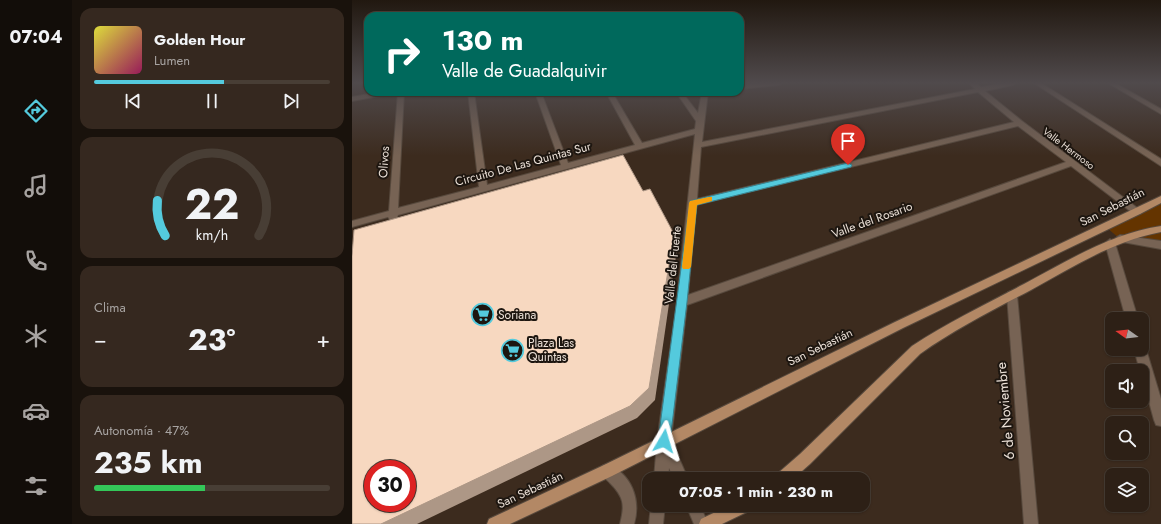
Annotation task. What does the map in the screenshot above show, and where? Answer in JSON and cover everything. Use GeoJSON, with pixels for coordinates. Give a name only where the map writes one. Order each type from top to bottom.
{"type":"FeatureCollection","features":[{"type":"Feature","properties":{"kind":"main road","name":"San Sebastián"},"geometry":{"type":"LineString","coordinates":[[494,524],[607,471],[664,441],[899,325],[1137,212],[1161,199]]}},
{"type":"Feature","properties":{"kind":"main road"},"geometry":{"type":"LineString","coordinates":[[790,472],[806,459],[916,350],[973,314],[1115,241],[1135,233],[1161,229]]}},
{"type":"Feature","properties":{"kind":"main road"},"geometry":{"type":"LineString","coordinates":[[706,524],[731,512]]}},
{"type":"Feature","properties":{"kind":"street","name":"Olivos"},"geometry":{"type":"LineString","coordinates":[[392,227],[400,107]]}},
{"type":"Feature","properties":{"kind":"street"},"geometry":{"type":"LineString","coordinates":[[472,107],[483,187]]}},
{"type":"Feature","properties":{"kind":"street"},"geometry":{"type":"LineString","coordinates":[[544,107],[565,165]]}},
{"type":"Feature","properties":{"kind":"street"},"geometry":{"type":"LineString","coordinates":[[618,107],[639,145]]}},
{"type":"Feature","properties":{"kind":"street"},"geometry":{"type":"LineString","coordinates":[[689,107],[700,126]]}},
{"type":"Feature","properties":{"kind":"street","name":"Valle del Fuerte"},"geometry":{"type":"LineString","coordinates":[[662,472],[664,441],[682,302],[703,107]]}},
{"type":"Feature","properties":{"kind":"street"},"geometry":{"type":"LineString","coordinates":[[698,145],[889,107]]}},
{"type":"Feature","properties":{"kind":"street","name":"Valle Hermoso"},"geometry":{"type":"LineString","coordinates":[[1000,107],[1137,212]]}},
{"type":"Feature","properties":{"kind":"street"},"geometry":{"type":"LineString","coordinates":[[1075,107],[1161,163]]}},
{"type":"Feature","properties":{"kind":"street"},"geometry":{"type":"LineString","coordinates":[[693,203],[1019,123]]}},
{"type":"Feature","properties":{"kind":"street","name":"Circuito De Las Quintas Sur"},"geometry":{"type":"LineString","coordinates":[[352,224],[639,145],[700,126]]}},
{"type":"Feature","properties":{"kind":"street","name":"Valle del Rosario"},"geometry":{"type":"LineString","coordinates":[[682,302],[1071,163]]}},
{"type":"Feature","properties":{"kind":"street"},"geometry":{"type":"LineString","coordinates":[[1130,312],[1115,241],[1161,245]]}},
{"type":"Feature","properties":{"kind":"street","name":"6 de Noviembre"},"geometry":{"type":"LineString","coordinates":[[1012,295],[1031,524]]}},
{"type":"Feature","properties":{"kind":"street"},"geometry":{"type":"LineString","coordinates":[[1142,356],[1161,420]]}},
{"type":"Feature","properties":{"kind":"street"},"geometry":{"type":"LineString","coordinates":[[664,441],[678,472]]}},
{"type":"Feature","properties":{"kind":"street"},"geometry":{"type":"LineString","coordinates":[[607,471],[625,487],[629,494],[630,504],[627,524]]}},
{"type":"Feature","properties":{"kind":"street"},"geometry":{"type":"LineString","coordinates":[[656,524],[657,512]]}},
{"type":"Feature","properties":{"kind":"street"},"geometry":{"type":"LineString","coordinates":[[696,512],[701,524]]}},
{"type":"Feature","properties":{"kind":"shaded area"},"geometry":{"type":"Polygon","coordinates":[[[1161,199],[1161,245],[1120,239],[1106,227],[1161,199]]]}},
{"type":"Feature","properties":{"kind":"building","name":"Plaza Las Quintas"},"geometry":{"type":"Polygon","coordinates":[[[623,155],[643,191],[650,189],[674,234],[649,388],[630,406],[416,507],[416,460],[364,460],[364,512],[406,512],[381,524],[352,524],[352,256],[354,230],[623,155]]]}},
{"type":"Feature","properties":{"kind":"slow traffic"},"geometry":{"type":"LineString","coordinates":[[686,267],[693,203],[709,199]]}},
{"type":"Feature","properties":{"kind":"place","name":"Soriana"},"geometry":{"type":"Point","coordinates":[482,315]}},
{"type":"Feature","properties":{"kind":"place","name":"Plaza Las Quintas"},"geometry":{"type":"Point","coordinates":[512,350]}},
{"type":"Feature","properties":{"kind":"route"},"geometry":{"type":"LineString","coordinates":[[664,441],[693,203],[848,165]]}}]}
